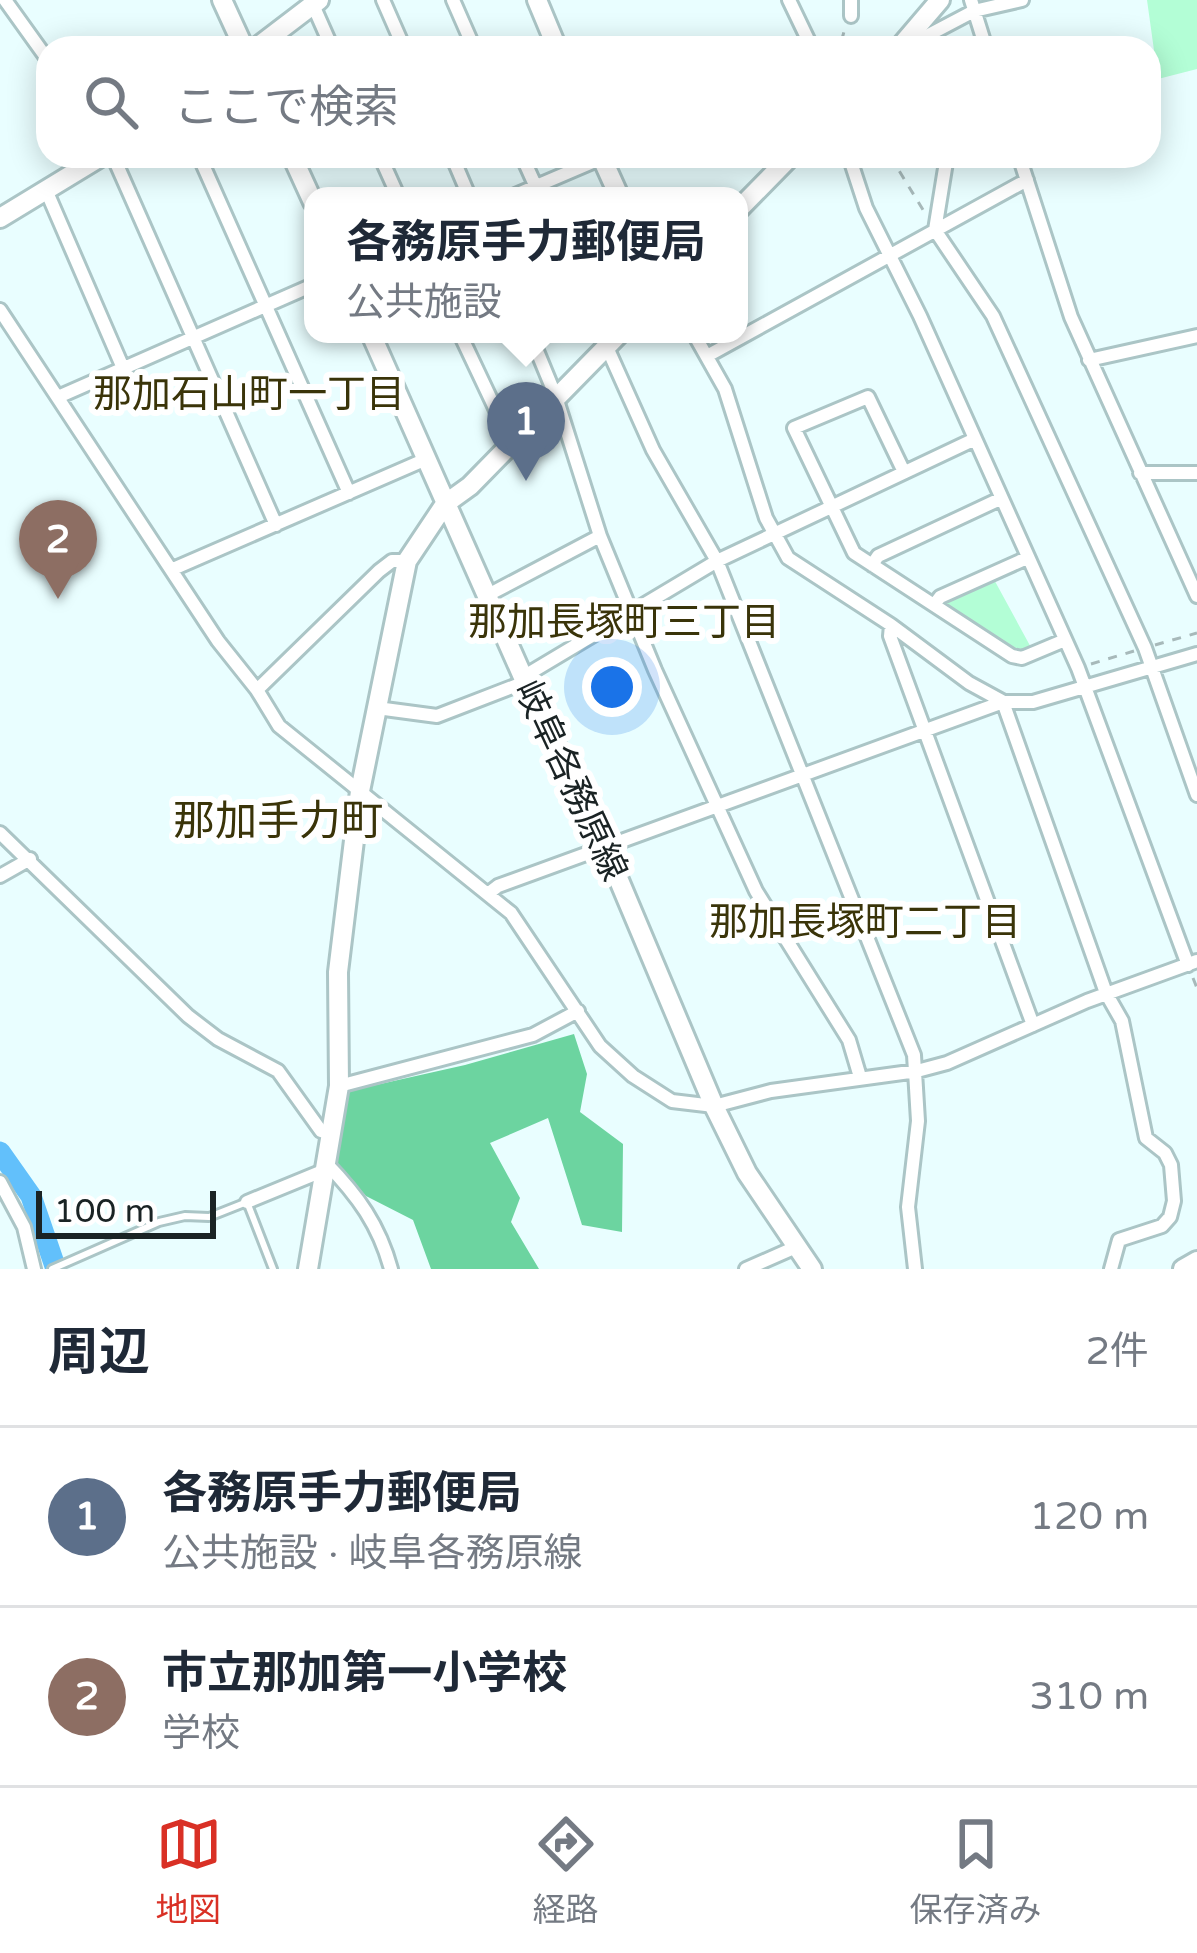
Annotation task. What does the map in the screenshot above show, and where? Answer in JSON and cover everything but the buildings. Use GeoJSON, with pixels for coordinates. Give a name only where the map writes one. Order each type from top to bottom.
{"type":"FeatureCollection","features":[{"type":"Feature","properties":{"kind":"street"},"geometry":{"type":"LineString","coordinates":[[5,0],[36,43]]}},
{"type":"Feature","properties":{"kind":"street"},"geometry":{"type":"LineString","coordinates":[[223,0],[239,36]]}},
{"type":"Feature","properties":{"kind":"street"},"geometry":{"type":"LineString","coordinates":[[383,0],[399,36]]}},
{"type":"Feature","properties":{"kind":"street"},"geometry":{"type":"LineString","coordinates":[[453,0],[469,36]]}},
{"type":"Feature","properties":{"kind":"street"},"geometry":{"type":"LineString","coordinates":[[537,0],[552,36]]}},
{"type":"Feature","properties":{"kind":"street"},"geometry":{"type":"LineString","coordinates":[[789,0],[805,36]]}},
{"type":"Feature","properties":{"kind":"street"},"geometry":{"type":"LineString","coordinates":[[851,0],[851,16]]}},
{"type":"Feature","properties":{"kind":"street"},"geometry":{"type":"LineString","coordinates":[[910,36],[940,0]]}},
{"type":"Feature","properties":{"kind":"street"},"geometry":{"type":"LineString","coordinates":[[935,36],[973,6],[1022,0]]}},
{"type":"Feature","properties":{"kind":"street"},"geometry":{"type":"LineString","coordinates":[[272,36],[316,3],[328,36]]}},
{"type":"Feature","properties":{"kind":"street"},"geometry":{"type":"LineString","coordinates":[[973,6],[982,36]]}},
{"type":"Feature","properties":{"kind":"street"},"geometry":{"type":"LineString","coordinates":[[0,218],[82,168]]}},
{"type":"Feature","properties":{"kind":"street"},"geometry":{"type":"LineString","coordinates":[[118,168],[276,525]]}},
{"type":"Feature","properties":{"kind":"street"},"geometry":{"type":"LineString","coordinates":[[204,168],[349,494]]}},
{"type":"Feature","properties":{"kind":"street"},"geometry":{"type":"LineString","coordinates":[[546,187],[581,168]]}},
{"type":"Feature","properties":{"kind":"street"},"geometry":{"type":"LineString","coordinates":[[748,200],[779,168]]}},
{"type":"Feature","properties":{"kind":"street"},"geometry":{"type":"LineString","coordinates":[[0,310],[279,726],[511,913],[600,1046],[633,1076],[672,1101],[714,1106],[771,1091],[917,1071],[976,1052],[1106,993],[1193,963],[1085,685],[928,332],[866,208],[853,168]]}},
{"type":"Feature","properties":{"kind":"street"},"geometry":{"type":"LineString","coordinates":[[944,168],[935,230],[993,316],[1150,666],[1197,795]]}},
{"type":"Feature","properties":{"kind":"street"},"geometry":{"type":"LineString","coordinates":[[1023,168],[1071,317],[1197,596]]}},
{"type":"Feature","properties":{"kind":"street"},"geometry":{"type":"LineString","coordinates":[[748,333],[1027,181]]}},
{"type":"Feature","properties":{"kind":"street"},"geometry":{"type":"LineString","coordinates":[[46,190],[123,368]]}},
{"type":"Feature","properties":{"kind":"street"},"geometry":{"type":"LineString","coordinates":[[58,397],[304,289]]}},
{"type":"Feature","properties":{"kind":"street"},"geometry":{"type":"LineString","coordinates":[[1089,359],[1197,337]]}},
{"type":"Feature","properties":{"kind":"street","name":"岐阜各務原線"},"geometry":{"type":"LineString","coordinates":[[375,343],[486,596],[605,847],[714,1106],[746,1173],[812,1269]]}},
{"type":"Feature","properties":{"kind":"street"},"geometry":{"type":"LineString","coordinates":[[464,343],[512,444]]}},
{"type":"Feature","properties":{"kind":"street"},"geometry":{"type":"LineString","coordinates":[[534,343],[600,536],[655,670],[756,891],[849,1040],[860,1076]]}},
{"type":"Feature","properties":{"kind":"street"},"geometry":{"type":"LineString","coordinates":[[308,1269],[339,1086],[338,972],[360,791],[407,561],[445,505],[512,444],[605,343]]}},
{"type":"Feature","properties":{"kind":"street"},"geometry":{"type":"LineString","coordinates":[[611,343],[653,450],[717,561],[917,1071],[918,1121],[908,1208],[915,1269]]}},
{"type":"Feature","properties":{"kind":"street"},"geometry":{"type":"LineString","coordinates":[[699,343],[725,389],[772,532],[788,558],[1003,702],[1106,993],[1122,1022],[1146,1138],[1171,1165],[1174,1201],[1170,1217],[1162,1226],[1119,1240],[1111,1269]]}},
{"type":"Feature","properties":{"kind":"street"},"geometry":{"type":"LineString","coordinates":[[707,356],[730,343]]}},
{"type":"Feature","properties":{"kind":"street"},"geometry":{"type":"LineString","coordinates":[[904,472],[868,398],[794,428],[854,554],[1012,656],[1022,658],[1065,640]]}},
{"type":"Feature","properties":{"kind":"street"},"geometry":{"type":"LineString","coordinates":[[377,708],[437,716],[524,679],[717,561],[975,439]]}},
{"type":"Feature","properties":{"kind":"street"},"geometry":{"type":"LineString","coordinates":[[173,569],[424,460]]}},
{"type":"Feature","properties":{"kind":"street"},"geometry":{"type":"LineString","coordinates":[[1140,473],[1197,473]]}},
{"type":"Feature","properties":{"kind":"street"},"geometry":{"type":"LineString","coordinates":[[872,565],[878,556],[1000,499]]}},
{"type":"Feature","properties":{"kind":"street"},"geometry":{"type":"LineString","coordinates":[[486,596],[600,536]]}},
{"type":"Feature","properties":{"kind":"street"},"geometry":{"type":"LineString","coordinates":[[934,605],[940,597],[1027,558]]}},
{"type":"Feature","properties":{"kind":"street"},"geometry":{"type":"LineString","coordinates":[[257,689],[379,571],[392,561],[407,561]]}},
{"type":"Feature","properties":{"kind":"street"},"geometry":{"type":"LineString","coordinates":[[891,626],[890,636],[1033,1025]]}},
{"type":"Feature","properties":{"kind":"street"},"geometry":{"type":"LineString","coordinates":[[490,893],[498,886],[1003,702],[1033,702],[1197,654]]}},
{"type":"Feature","properties":{"kind":"street"},"geometry":{"type":"LineString","coordinates":[[0,833],[188,1016],[218,1039],[278,1071],[321,1131],[331,1134]]}},
{"type":"Feature","properties":{"kind":"street"},"geometry":{"type":"LineString","coordinates":[[0,876],[30,860]]}},
{"type":"Feature","properties":{"kind":"street"},"geometry":{"type":"LineString","coordinates":[[339,1086],[533,1035],[578,1011]]}},
{"type":"Feature","properties":{"kind":"street"},"geometry":{"type":"LineString","coordinates":[[247,1202],[326,1167]]}},
{"type":"Feature","properties":{"kind":"street"},"geometry":{"type":"LineString","coordinates":[[326,1167],[358,1196],[382,1233],[392,1269]]}},
{"type":"Feature","properties":{"kind":"street"},"geometry":{"type":"LineString","coordinates":[[0,1182],[24,1228],[34,1269]]}},
{"type":"Feature","properties":{"kind":"street"},"geometry":{"type":"LineString","coordinates":[[746,1269],[796,1247]]}},
{"type":"Feature","properties":{"kind":"street"},"geometry":{"type":"LineString","coordinates":[[1183,1269],[1197,1261]]}},
{"type":"Feature","properties":{"kind":"lane"},"geometry":{"type":"LineString","coordinates":[[52,1269],[160,1222],[209,1216],[247,1202],[273,1269]]}},
{"type":"Feature","properties":{"kind":"path"},"geometry":{"type":"LineString","coordinates":[[844,36],[851,16]]}},
{"type":"Feature","properties":{"kind":"path"},"geometry":{"type":"LineString","coordinates":[[897,168],[935,230]]}},
{"type":"Feature","properties":{"kind":"green space"},"geometry":{"type":"Polygon","coordinates":[[[1147,0],[1197,0],[1197,69],[1161,78],[1161,36],[1152,36],[1147,0]]]}},
{"type":"Feature","properties":{"kind":"green space"},"geometry":{"type":"Polygon","coordinates":[[[991,574],[1034,653],[1022,658],[934,605],[991,574]]]}},
{"type":"Feature","properties":{"kind":"green space"},"geometry":{"type":"Polygon","coordinates":[[[574,1034],[587,1074],[580,1112],[623,1144],[622,1232],[582,1225],[548,1118],[490,1143],[520,1198],[511,1222],[539,1269],[431,1269],[413,1220],[366,1196],[335,1161],[349,1091],[574,1034]]]}},
{"type":"Feature","properties":{"kind":"waterway"},"geometry":{"type":"LineString","coordinates":[[0,1152],[31,1196],[56,1269]]}},
{"type":"Feature","properties":{"kind":"place","name":"各務原手力郵便局"},"geometry":{"type":"Point","coordinates":[526,481]}},
{"type":"Feature","properties":{"kind":"place","name":"市立那加第一小学校"},"geometry":{"type":"Point","coordinates":[58,599]}},
{"type":"Feature","properties":{"kind":"district","name":"那加石山町一丁目"},"geometry":{"type":"Point","coordinates":[249,393]}},
{"type":"Feature","properties":{"kind":"district","name":"那加長塚町三丁目"},"geometry":{"type":"Point","coordinates":[624,621]}},
{"type":"Feature","properties":{"kind":"district","name":"那加手力町"},"geometry":{"type":"Point","coordinates":[278,820]}},
{"type":"Feature","properties":{"kind":"district","name":"那加長塚町二丁目"},"geometry":{"type":"Point","coordinates":[865,921]}}]}
